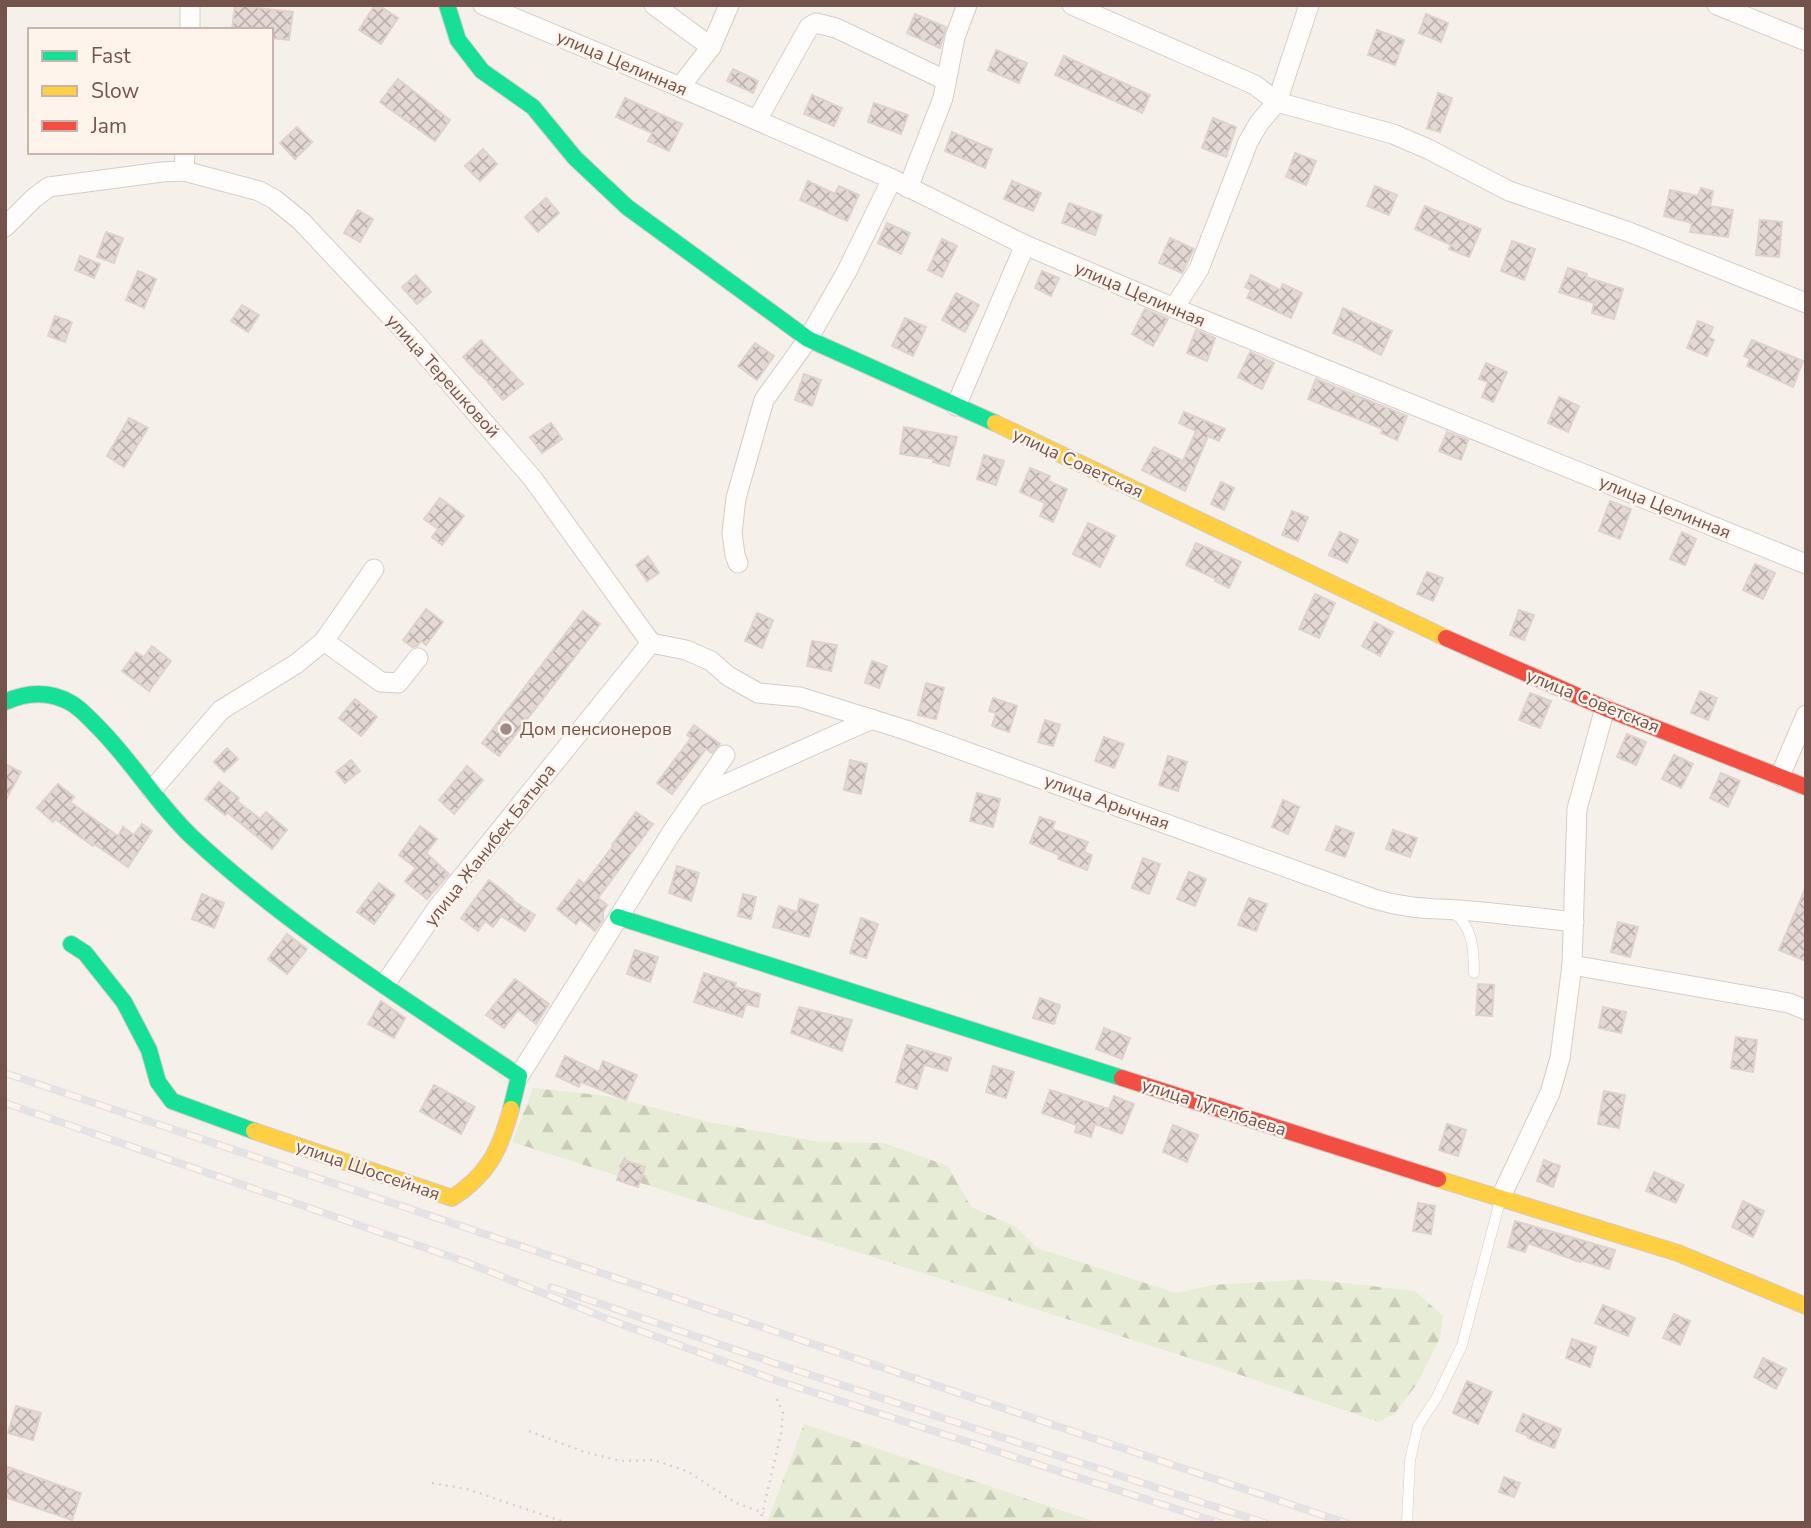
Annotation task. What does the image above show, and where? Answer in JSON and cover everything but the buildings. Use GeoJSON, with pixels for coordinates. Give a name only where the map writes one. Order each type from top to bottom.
{"type":"FeatureCollection","features":[{"type":"Feature","properties":{"kind":"street"},"geometry":{"type":"LineString","coordinates":[[190,5],[190,28]]}},
{"type":"Feature","properties":{"kind":"street","name":"улица Советская"},"geometry":{"type":"LineString","coordinates":[[447,5],[458,40],[482,71],[533,107],[575,158],[627,206],[808,339],[956,406],[1472,650],[1605,708],[1806,787]]}},
{"type":"Feature","properties":{"kind":"street","name":"улица Целинная"},"geometry":{"type":"LineString","coordinates":[[482,5],[757,120],[900,183],[1025,245],[1174,309],[1806,564]]}},
{"type":"Feature","properties":{"kind":"street"},"geometry":{"type":"LineString","coordinates":[[654,5],[711,47]]}},
{"type":"Feature","properties":{"kind":"street"},"geometry":{"type":"LineString","coordinates":[[680,87],[711,47],[729,5]]}},
{"type":"Feature","properties":{"kind":"street"},"geometry":{"type":"LineString","coordinates":[[738,563],[734,555],[732,533],[736,498],[764,400],[808,339],[900,183],[943,98],[955,37],[967,5]]}},
{"type":"Feature","properties":{"kind":"street"},"geometry":{"type":"LineString","coordinates":[[1072,5],[1255,85],[1277,102],[1393,134],[1509,191],[1629,232],[1806,303]]}},
{"type":"Feature","properties":{"kind":"street"},"geometry":{"type":"LineString","coordinates":[[1174,309],[1199,269],[1248,142],[1259,123],[1277,102],[1309,5]]}},
{"type":"Feature","properties":{"kind":"street"},"geometry":{"type":"LineString","coordinates":[[1726,7],[1806,41]]}},
{"type":"Feature","properties":{"kind":"street"},"geometry":{"type":"LineString","coordinates":[[757,120],[809,27],[816,23],[836,28],[945,80]]}},
{"type":"Feature","properties":{"kind":"street","name":"улица Терешковой"},"geometry":{"type":"LineString","coordinates":[[5,227],[14,206],[49,187],[162,172],[185,162],[274,199],[302,221],[411,338],[533,479],[652,643]]}},
{"type":"Feature","properties":{"kind":"street"},"geometry":{"type":"LineString","coordinates":[[956,406],[1025,245]]}},
{"type":"Feature","properties":{"kind":"street"},"geometry":{"type":"LineString","coordinates":[[152,790],[221,710],[296,664],[324,641],[374,569]]}},
{"type":"Feature","properties":{"kind":"street"},"geometry":{"type":"LineString","coordinates":[[324,641],[381,682],[398,683],[418,657]]}},
{"type":"Feature","properties":{"kind":"street","name":"улица Арычная"},"geometry":{"type":"LineString","coordinates":[[652,643],[686,650],[711,661],[728,676],[758,693],[800,697],[872,719],[1374,899],[1411,908],[1448,909],[1574,922]]}},
{"type":"Feature","properties":{"kind":"street","name":"улица Жанибек Батыра"},"geometry":{"type":"LineString","coordinates":[[385,984],[438,907],[652,643]]}},
{"type":"Feature","properties":{"kind":"street"},"geometry":{"type":"LineString","coordinates":[[5,702],[29,693],[50,694],[73,704],[100,728],[190,835],[247,884],[385,984],[519,1076],[618,917],[725,755]]}},
{"type":"Feature","properties":{"kind":"street"},"geometry":{"type":"LineString","coordinates":[[1500,1199],[1550,1093],[1559,1058],[1572,965],[1577,809],[1605,708]]}},
{"type":"Feature","properties":{"kind":"street"},"geometry":{"type":"LineString","coordinates":[[1780,776],[1806,715]]}},
{"type":"Feature","properties":{"kind":"street"},"geometry":{"type":"LineString","coordinates":[[695,798],[872,719]]}},
{"type":"Feature","properties":{"kind":"street","name":"улица Тугелбаева"},"geometry":{"type":"LineString","coordinates":[[618,917],[1500,1199],[1678,1253],[1806,1306]]}},
{"type":"Feature","properties":{"kind":"street","name":"улица Шоссейная"},"geometry":{"type":"LineString","coordinates":[[71,944],[85,953],[124,1002],[149,1050],[158,1082],[172,1101],[335,1160],[452,1198],[466,1191],[483,1176],[495,1156],[504,1134],[519,1076]]}},
{"type":"Feature","properties":{"kind":"street"},"geometry":{"type":"LineString","coordinates":[[1572,965],[1761,997],[1806,1010]]}},
{"type":"Feature","properties":{"kind":"lane"},"geometry":{"type":"LineString","coordinates":[[1448,909],[1458,916],[1470,933],[1474,950],[1474,973]]}},
{"type":"Feature","properties":{"kind":"lane"},"geometry":{"type":"LineString","coordinates":[[1407,1523],[1410,1460],[1418,1426],[1437,1397],[1462,1345],[1500,1199]]}},
{"type":"Feature","properties":{"kind":"path"},"geometry":{"type":"LineString","coordinates":[[760,1523],[783,1413],[776,1397]]}},
{"type":"Feature","properties":{"kind":"path"},"geometry":{"type":"LineString","coordinates":[[528,1431],[584,1452],[621,1461],[654,1460],[687,1471],[736,1503],[764,1513]]}},
{"type":"Feature","properties":{"kind":"path"},"geometry":{"type":"LineString","coordinates":[[432,1483],[467,1489],[567,1523]]}},
{"type":"Feature","properties":{"kind":"green space"},"geometry":{"type":"Polygon","coordinates":[[[533,1088],[608,1096],[709,1122],[820,1142],[884,1143],[948,1166],[971,1207],[1016,1227],[1037,1248],[1176,1293],[1213,1285],[1308,1279],[1415,1291],[1443,1316],[1440,1338],[1417,1384],[1394,1414],[1379,1422],[1217,1367],[512,1142],[533,1088]]]}},
{"type":"Feature","properties":{"kind":"green space"},"geometry":{"type":"Polygon","coordinates":[[[804,1424],[1099,1523],[767,1523],[804,1424]]]}},
{"type":"Feature","properties":{"kind":"railway"},"geometry":{"type":"LineString","coordinates":[[5,1073],[1346,1523]]}},
{"type":"Feature","properties":{"kind":"railway"},"geometry":{"type":"LineString","coordinates":[[5,1103],[466,1262],[605,1318],[772,1379],[1220,1523]]}},
{"type":"Feature","properties":{"kind":"railway"},"geometry":{"type":"LineString","coordinates":[[551,1287],[774,1363],[1265,1523]]}},
{"type":"Feature","properties":{"kind":"traffic: fast"},"geometry":{"type":"LineString","coordinates":[[447,5],[458,40],[482,71],[533,107],[575,158],[627,207],[808,339],[995,423]]}},
{"type":"Feature","properties":{"kind":"traffic: fast"},"geometry":{"type":"LineString","coordinates":[[5,702],[22,696],[47,695],[78,707],[108,738],[179,824],[230,871],[351,963],[519,1076],[511,1109]]}},
{"type":"Feature","properties":{"kind":"traffic: fast"},"geometry":{"type":"LineString","coordinates":[[618,917],[1122,1078]]}},
{"type":"Feature","properties":{"kind":"traffic: fast"},"geometry":{"type":"LineString","coordinates":[[71,944],[85,953],[124,1002],[149,1050],[158,1082],[172,1101],[254,1131]]}},
{"type":"Feature","properties":{"kind":"traffic: slow"},"geometry":{"type":"LineString","coordinates":[[995,423],[1446,638]]}},
{"type":"Feature","properties":{"kind":"traffic: slow"},"geometry":{"type":"LineString","coordinates":[[254,1131],[452,1198],[484,1171],[497,1149],[511,1109]]}},
{"type":"Feature","properties":{"kind":"traffic: slow"},"geometry":{"type":"LineString","coordinates":[[1438,1179],[1678,1253],[1806,1306]]}},
{"type":"Feature","properties":{"kind":"traffic: jam"},"geometry":{"type":"LineString","coordinates":[[1446,638],[1605,708],[1806,787]]}},
{"type":"Feature","properties":{"kind":"traffic: jam"},"geometry":{"type":"LineString","coordinates":[[1122,1078],[1438,1179]]}},
{"type":"Feature","properties":{"kind":"place","name":"Дом пенсионеров"},"geometry":{"type":"Point","coordinates":[506,729]}}]}
